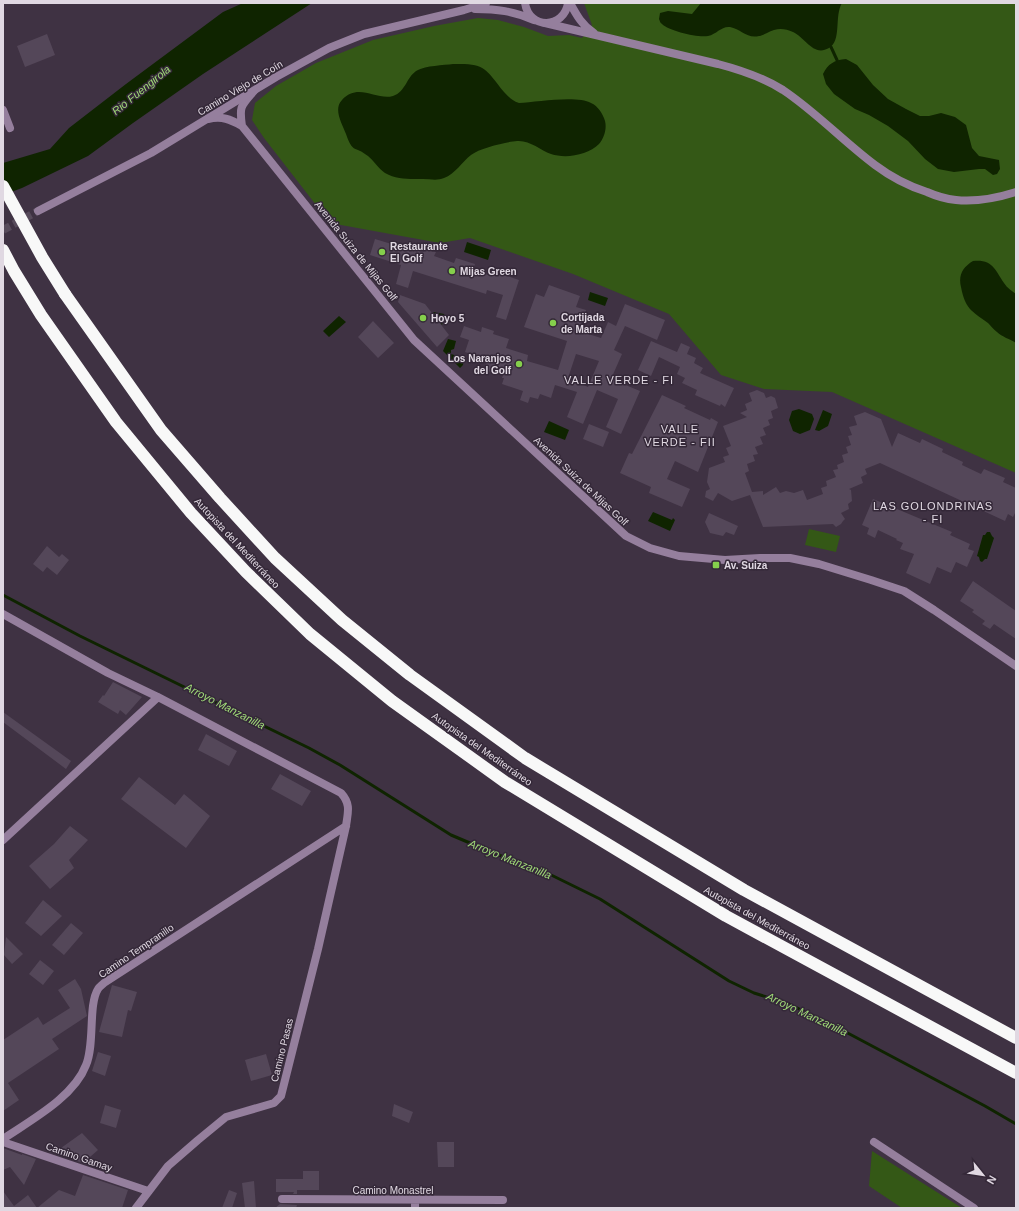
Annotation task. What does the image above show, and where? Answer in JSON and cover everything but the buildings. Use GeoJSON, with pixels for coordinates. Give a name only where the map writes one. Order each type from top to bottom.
{"type":"FeatureCollection","features":[{"type":"Feature","properties":{"kind":"highway","name":"Autopista del Mediterráneo"},"geometry":{"type":"LineString","coordinates":[[3,186],[42,257],[65,294],[161,430],[275,558],[342,620],[410,675],[526,758],[744,890],[1016,1038]]}},
{"type":"Feature","properties":{"kind":"highway","name":"Autopista del Mediterráneo"},"geometry":{"type":"LineString","coordinates":[[3,250],[14,272],[42,315],[116,422],[191,513],[246,572],[310,634],[392,701],[505,782],[726,916],[1016,1073]]}},
{"type":"Feature","properties":{"kind":"street","name":"Camino Viejo de Coín"},"geometry":{"type":"LineString","coordinates":[[38,211],[151,153],[255,90],[329,48],[364,34],[464,10],[486,3]]}},
{"type":"Feature","properties":{"kind":"street"},"geometry":{"type":"LineString","coordinates":[[525,3],[529,15],[538,21],[548,23],[560,18],[565,12],[569,3]]}},
{"type":"Feature","properties":{"kind":"street"},"geometry":{"type":"LineString","coordinates":[[569,3],[585,27],[600,37]]}},
{"type":"Feature","properties":{"kind":"street","name":"Camino Viejo de Coín"},"geometry":{"type":"LineString","coordinates":[[464,10],[487,9],[515,12],[538,21],[738,70],[760,78],[782,89],[803,104],[875,165],[913,187],[955,200],[976,200],[999,197],[1016,192]]}},
{"type":"Feature","properties":{"kind":"street"},"geometry":{"type":"LineString","coordinates":[[242,126],[240,110],[255,90]]}},
{"type":"Feature","properties":{"kind":"street"},"geometry":{"type":"LineString","coordinates":[[3,110],[10,128]]}},
{"type":"Feature","properties":{"kind":"street","name":"Avenida Suiza de Mijas Golf"},"geometry":{"type":"LineString","coordinates":[[208,119],[217,117],[226,118],[242,126],[414,340],[626,536],[650,548],[679,556],[725,560],[790,558],[820,564],[871,580],[904,591],[1016,666]]}},
{"type":"Feature","properties":{"kind":"street","name":"Camino Pasas"},"geometry":{"type":"LineString","coordinates":[[3,614],[108,673],[158,697],[341,793],[346,798],[348,807],[346,826],[318,949],[281,1096],[274,1103],[226,1117],[168,1166],[136,1208]]}},
{"type":"Feature","properties":{"kind":"street"},"geometry":{"type":"LineString","coordinates":[[3,840],[158,697]]}},
{"type":"Feature","properties":{"kind":"street","name":"Camino Tempranillo"},"geometry":{"type":"LineString","coordinates":[[3,1141],[63,1097],[79,1079],[87,1064],[91,1045],[94,1000],[97,990],[104,983],[346,826]]}},
{"type":"Feature","properties":{"kind":"street","name":"Camino Gamay"},"geometry":{"type":"LineString","coordinates":[[3,1141],[148,1191]]}},
{"type":"Feature","properties":{"kind":"street"},"geometry":{"type":"LineString","coordinates":[[874,1142],[974,1208]]}},
{"type":"Feature","properties":{"kind":"street","name":"Camino Monastrel"},"geometry":{"type":"LineString","coordinates":[[282,1199],[415,1204],[503,1200]]}},
{"type":"Feature","properties":{"kind":"green space"},"geometry":{"type":"Polygon","coordinates":[[[584,3],[1016,3],[1016,473],[832,392],[764,389],[721,375],[669,314],[573,274],[470,238],[440,243],[330,223],[264,138],[252,120],[255,103],[276,86],[316,63],[373,40],[478,18],[498,20],[524,27],[548,36],[569,35],[582,38],[592,25],[584,3]]]}},
{"type":"Feature","properties":{"kind":"green space"},"geometry":{"type":"Polygon","coordinates":[[[809,529],[840,536],[836,552],[805,545],[809,529]]]}},
{"type":"Feature","properties":{"kind":"green space"},"geometry":{"type":"Polygon","coordinates":[[[872,1151],[962,1208],[902,1208],[869,1186],[872,1151]]]}},
{"type":"Feature","properties":{"kind":"water","name":"Rio Fuengirola"},"geometry":{"type":"Polygon","coordinates":[[[243,3],[312,3],[203,74],[88,156],[22,188],[3,195],[3,163],[50,149],[69,128],[126,84],[223,12],[243,3]]]}},
{"type":"Feature","properties":{"kind":"water"},"geometry":{"type":"Polygon","coordinates":[[[701,3],[842,3],[838,15],[837,34],[833,45],[823,50],[818,50],[810,46],[798,35],[786,30],[777,29],[755,37],[747,35],[734,28],[727,27],[711,35],[703,36],[691,35],[677,31],[666,27],[660,22],[660,13],[668,11],[692,14],[701,3]]]}},
{"type":"Feature","properties":{"kind":"water"},"geometry":{"type":"Polygon","coordinates":[[[846,59],[857,65],[873,85],[888,99],[906,109],[920,116],[929,116],[941,113],[955,117],[966,125],[972,148],[979,156],[999,160],[1000,169],[997,174],[993,175],[985,169],[954,172],[938,169],[925,159],[908,141],[888,126],[855,109],[834,94],[826,84],[823,74],[832,63],[838,60],[846,59]]]}},
{"type":"Feature","properties":{"kind":"water"},"geometry":{"type":"Polygon","coordinates":[[[453,64],[478,66],[493,77],[509,97],[519,103],[576,99],[591,103],[600,110],[603,116],[606,124],[605,133],[599,144],[594,148],[583,153],[570,156],[551,154],[522,141],[500,144],[475,152],[452,174],[436,180],[404,179],[394,177],[385,173],[368,156],[352,147],[342,126],[338,112],[339,104],[348,95],[354,92],[361,92],[387,97],[393,96],[401,91],[414,72],[430,67],[453,64]]]}},
{"type":"Feature","properties":{"kind":"water"},"geometry":{"type":"Polygon","coordinates":[[[467,242],[491,250],[488,260],[464,252],[467,242]]]}},
{"type":"Feature","properties":{"kind":"water"},"geometry":{"type":"Polygon","coordinates":[[[973,261],[985,262],[993,266],[1007,286],[1016,294],[1016,343],[999,334],[988,323],[973,312],[967,304],[960,279],[966,266],[973,261]]]}},
{"type":"Feature","properties":{"kind":"water"},"geometry":{"type":"Polygon","coordinates":[[[590,292],[608,298],[605,306],[588,300],[590,292]]]}},
{"type":"Feature","properties":{"kind":"water"},"geometry":{"type":"Polygon","coordinates":[[[433,312],[444,314],[445,316],[442,325],[433,312]]]}},
{"type":"Feature","properties":{"kind":"water"},"geometry":{"type":"Polygon","coordinates":[[[339,316],[346,322],[329,337],[323,331],[339,316]]]}},
{"type":"Feature","properties":{"kind":"water"},"geometry":{"type":"Polygon","coordinates":[[[448,339],[456,341],[454,349],[451,350],[451,354],[464,358],[463,365],[460,368],[443,351],[448,339]]]}},
{"type":"Feature","properties":{"kind":"water"},"geometry":{"type":"Polygon","coordinates":[[[799,409],[812,414],[814,419],[810,430],[800,434],[793,431],[789,420],[792,411],[799,409]]]}},
{"type":"Feature","properties":{"kind":"water"},"geometry":{"type":"Polygon","coordinates":[[[823,410],[832,414],[828,426],[819,431],[815,430],[823,410]]]}},
{"type":"Feature","properties":{"kind":"water"},"geometry":{"type":"Polygon","coordinates":[[[549,421],[569,430],[565,440],[544,432],[549,421]]]}},
{"type":"Feature","properties":{"kind":"water"},"geometry":{"type":"Polygon","coordinates":[[[653,512],[675,520],[670,531],[648,521],[653,512]]]}},
{"type":"Feature","properties":{"kind":"water"},"geometry":{"type":"Polygon","coordinates":[[[990,532],[994,538],[987,559],[982,562],[977,556],[983,535],[990,532]]]}},
{"type":"Feature","properties":{"kind":"waterway"},"geometry":{"type":"LineString","coordinates":[[831,47],[837,60]]}},
{"type":"Feature","properties":{"kind":"waterway","name":"Arroyo Manzanilla"},"geometry":{"type":"LineString","coordinates":[[3,595],[80,636],[309,748],[340,765],[451,835],[496,854],[543,871],[600,899],[729,981],[754,993],[789,1004],[842,1030],[1016,1124]]}},
{"type":"Feature","properties":{"kind":"tunnel"},"geometry":{"type":"LineString","coordinates":[[3,230],[38,211]]}},
{"type":"Feature","properties":{"kind":"place","name":"Restaurante El Golf"},"geometry":{"type":"Point","coordinates":[382,252]}},
{"type":"Feature","properties":{"kind":"place","name":"Mijas Green"},"geometry":{"type":"Point","coordinates":[452,271]}},
{"type":"Feature","properties":{"kind":"place","name":"Hoyo 5"},"geometry":{"type":"Point","coordinates":[423,318]}},
{"type":"Feature","properties":{"kind":"place","name":"Cortijada de Marta"},"geometry":{"type":"Point","coordinates":[553,323]}},
{"type":"Feature","properties":{"kind":"place","name":"Los Naranjos del Golf"},"geometry":{"type":"Point","coordinates":[519,364]}},
{"type":"Feature","properties":{"kind":"place","name":"Av. Suiza"},"geometry":{"type":"Point","coordinates":[716,565]}},
{"type":"Feature","properties":{"kind":"district","name":"VALLE VERDE - FI"},"geometry":{"type":"Point","coordinates":[619,380]}},
{"type":"Feature","properties":{"kind":"district","name":"VALLE VERDE - FII"},"geometry":{"type":"Point","coordinates":[680,435]}},
{"type":"Feature","properties":{"kind":"district","name":"LAS GOLONDRINAS - FI"},"geometry":{"type":"Point","coordinates":[933,512]}}]}
